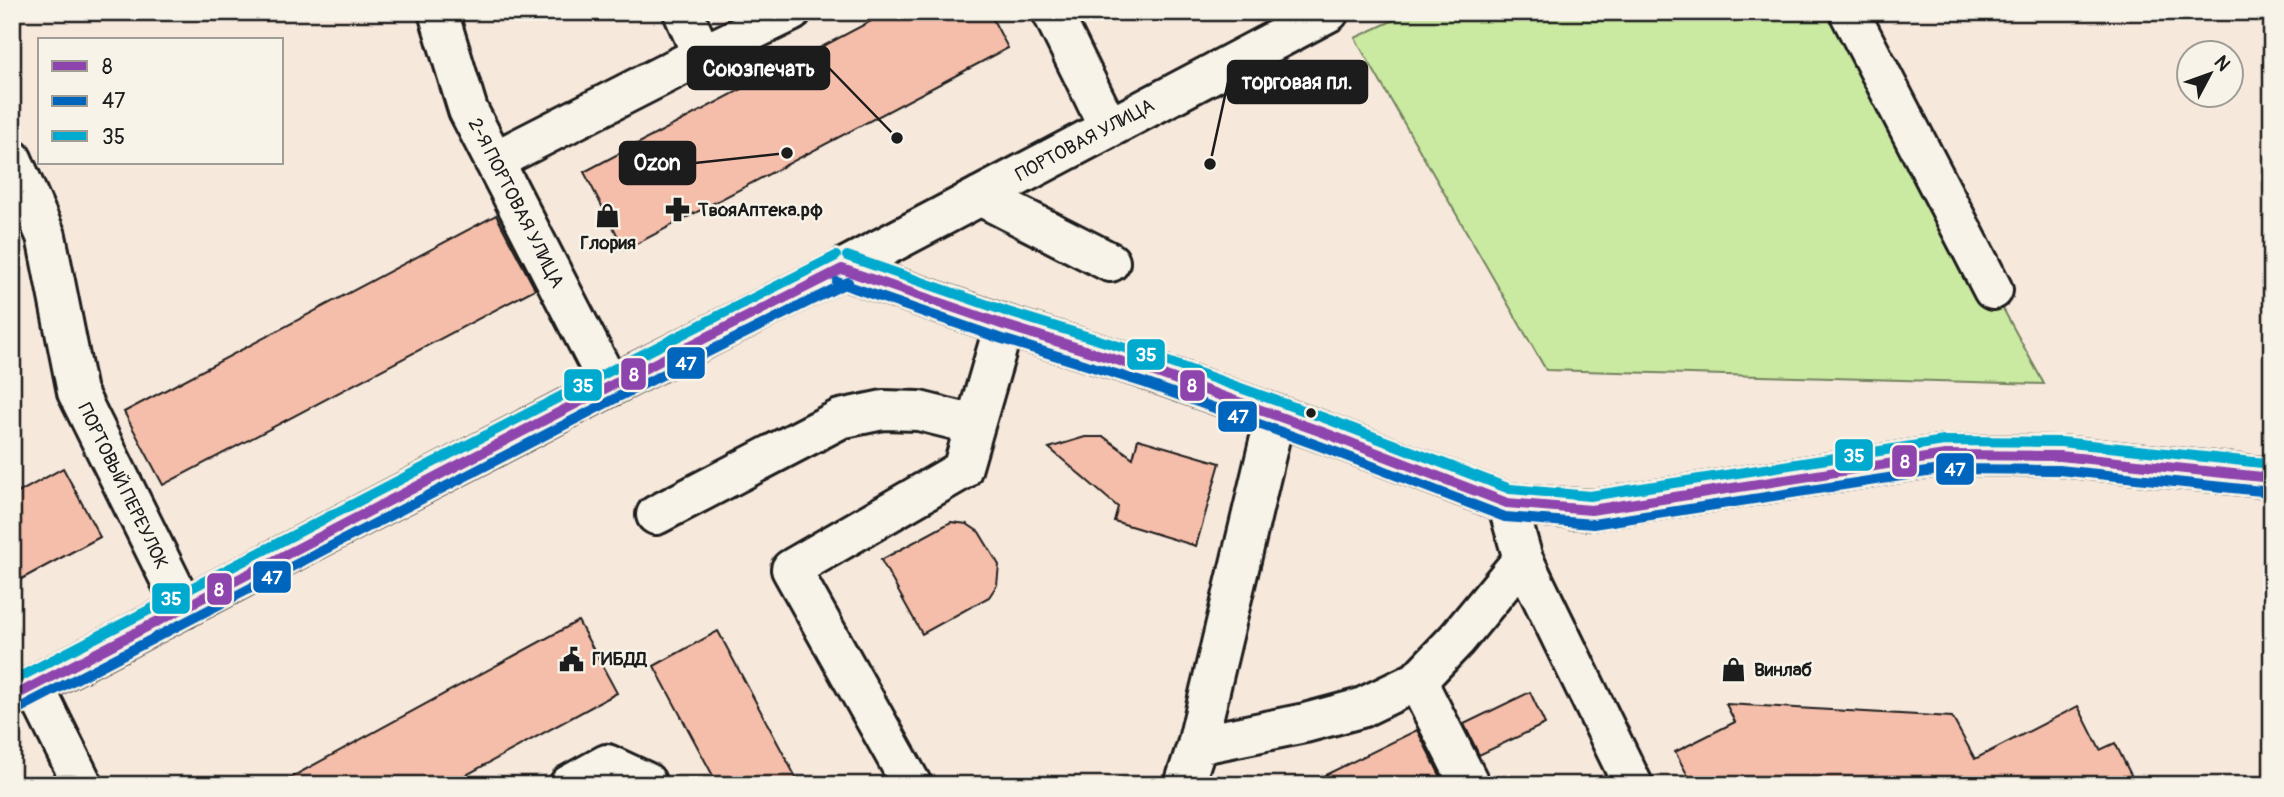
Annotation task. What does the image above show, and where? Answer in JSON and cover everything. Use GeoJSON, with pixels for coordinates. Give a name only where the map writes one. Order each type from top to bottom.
{"type":"FeatureCollection","features":[{"type":"Feature","properties":{"kind":"main road"},"geometry":{"type":"LineString","coordinates":[[23,692],[610,386],[842,269]]}},
{"type":"Feature","properties":{"kind":"street","name":"2-Я ПОРТОВАЯ УЛИЦА"},"geometry":{"type":"LineString","coordinates":[[438,12],[468,110],[610,386]]}},
{"type":"Feature","properties":{"kind":"street"},"geometry":{"type":"LineString","coordinates":[[683,12],[702,55]]}},
{"type":"Feature","properties":{"kind":"street"},"geometry":{"type":"LineString","coordinates":[[494,161],[791,12]]}},
{"type":"Feature","properties":{"kind":"street"},"geometry":{"type":"LineString","coordinates":[[1052,12],[1109,128]]}},
{"type":"Feature","properties":{"kind":"street","name":"ПОРТОВАЯ УЛИЦА"},"geometry":{"type":"LineString","coordinates":[[842,269],[1329,12]]}},
{"type":"Feature","properties":{"kind":"street"},"geometry":{"type":"LineString","coordinates":[[1849,12],[1993,290]]}},
{"type":"Feature","properties":{"kind":"street","name":"ПОРТОВЫЙ ПЕРЕУЛОК"},"geometry":{"type":"LineString","coordinates":[[12,159],[46,236],[77,392],[184,608]]}},
{"type":"Feature","properties":{"kind":"street"},"geometry":{"type":"LineString","coordinates":[[980,195],[1110,262]]}},
{"type":"Feature","properties":{"kind":"street"},"geometry":{"type":"LineString","coordinates":[[842,269],[1004,325],[1149,370],[1325,433],[1507,503],[1591,510],[1945,454],[2060,456],[2272,478]]}},
{"type":"Feature","properties":{"kind":"street"},"geometry":{"type":"LineString","coordinates":[[912,785],[791,569],[962,470],[1004,325]]}},
{"type":"Feature","properties":{"kind":"street"},"geometry":{"type":"LineString","coordinates":[[656,515],[840,419],[883,410],[919,411],[975,425]]}},
{"type":"Feature","properties":{"kind":"street"},"geometry":{"type":"LineString","coordinates":[[1184,785],[1197,745],[1275,417]]}},
{"type":"Feature","properties":{"kind":"street"},"geometry":{"type":"LineString","coordinates":[[1507,503],[1523,559],[1633,785]]}},
{"type":"Feature","properties":{"kind":"street"},"geometry":{"type":"LineString","coordinates":[[1197,745],[1306,723],[1361,708],[1417,681],[1457,639],[1523,559]]}},
{"type":"Feature","properties":{"kind":"street"},"geometry":{"type":"LineString","coordinates":[[1417,681],[1471,785]]}},
{"type":"Feature","properties":{"kind":"street"},"geometry":{"type":"LineString","coordinates":[[23,692],[83,785]]}},
{"type":"Feature","properties":{"kind":"street"},"geometry":{"type":"LineString","coordinates":[[569,785],[607,764],[648,785]]}},
{"type":"Feature","properties":{"kind":"green space"},"geometry":{"type":"Polygon","coordinates":[[[1411,12],[1842,12],[2044,384],[1546,370],[1355,38],[1411,12]]]}},
{"type":"Feature","properties":{"kind":"building"},"geometry":{"type":"Polygon","coordinates":[[[888,12],[989,12],[1008,48],[625,250],[584,172],[888,12]]]}},
{"type":"Feature","properties":{"kind":"building"},"geometry":{"type":"Polygon","coordinates":[[[496,215],[535,289],[163,485],[124,412],[496,215]]]}},
{"type":"Feature","properties":{"kind":"building"},"geometry":{"type":"Polygon","coordinates":[[[1085,437],[1104,437],[1133,458],[1138,439],[1220,463],[1196,546],[1114,521],[1118,507],[1049,448],[1085,437]]]}},
{"type":"Feature","properties":{"kind":"building"},"geometry":{"type":"Polygon","coordinates":[[[63,468],[100,537],[12,584],[12,496],[63,468]]]}},
{"type":"Feature","properties":{"kind":"building"},"geometry":{"type":"Polygon","coordinates":[[[951,522],[967,524],[979,532],[999,565],[997,585],[989,597],[922,634],[881,560],[951,522]]]}},
{"type":"Feature","properties":{"kind":"building"},"geometry":{"type":"Polygon","coordinates":[[[578,621],[617,693],[448,785],[277,785],[578,621]]]}},
{"type":"Feature","properties":{"kind":"building"},"geometry":{"type":"Polygon","coordinates":[[[718,631],[800,785],[718,785],[654,666],[718,631]]]}},
{"type":"Feature","properties":{"kind":"building"},"geometry":{"type":"Polygon","coordinates":[[[1530,692],[1545,724],[1479,755],[1464,724],[1530,692]]]}},
{"type":"Feature","properties":{"kind":"building"},"geometry":{"type":"Polygon","coordinates":[[[1726,704],[1952,717],[1975,759],[2078,706],[2100,750],[2115,743],[2136,785],[1693,785],[1675,752],[1735,722],[1726,704]]]}},
{"type":"Feature","properties":{"kind":"building"},"geometry":{"type":"Polygon","coordinates":[[[1417,730],[1445,785],[1305,785],[1417,730]]]}},
{"type":"Feature","properties":{"kind":"transit line","name":"35"},"geometry":{"type":"LineString","coordinates":[[12,681],[836,256]]}},
{"type":"Feature","properties":{"kind":"transit line","name":"35"},"geometry":{"type":"LineString","coordinates":[[847,256],[1008,312],[1154,357],[1330,420],[1510,489],[1590,496],[1944,441],[2061,442],[2272,464]]}},
{"type":"Feature","properties":{"kind":"transit line","name":"8"},"geometry":{"type":"LineString","coordinates":[[842,269],[1004,325],[1149,370],[1325,433],[1507,503],[1591,510],[1945,455],[2060,456],[2272,478]]}},
{"type":"Feature","properties":{"kind":"transit line","name":"8"},"geometry":{"type":"LineString","coordinates":[[12,697],[610,386],[842,269]]}},
{"type":"Feature","properties":{"kind":"transit line","name":"47"},"geometry":{"type":"LineString","coordinates":[[837,282],[999,338],[1145,383],[1505,517],[1593,524],[1946,469],[2059,470],[2271,492]]}},
{"type":"Feature","properties":{"kind":"transit line","name":"47"},"geometry":{"type":"LineString","coordinates":[[18,709],[616,398],[848,282]]}},
{"type":"Feature","properties":{"kind":"place","name":"Союзпечать"},"geometry":{"type":"Point","coordinates":[897,138]}},
{"type":"Feature","properties":{"kind":"place","name":"Ozon"},"geometry":{"type":"Point","coordinates":[787,153]}},
{"type":"Feature","properties":{"kind":"place","name":"торговая пл."},"geometry":{"type":"Point","coordinates":[1210,164]}},
{"type":"Feature","properties":{"kind":"place","name":"ТвояАптека.рф"},"geometry":{"type":"Point","coordinates":[678,210]}},
{"type":"Feature","properties":{"kind":"place","name":"Глория"},"geometry":{"type":"Point","coordinates":[608,215]}},
{"type":"Feature","properties":{"kind":"place","name":"ГИБДД"},"geometry":{"type":"Point","coordinates":[572,659]}},
{"type":"Feature","properties":{"kind":"place","name":"Винлаб"},"geometry":{"type":"Point","coordinates":[1734,670]}}]}
